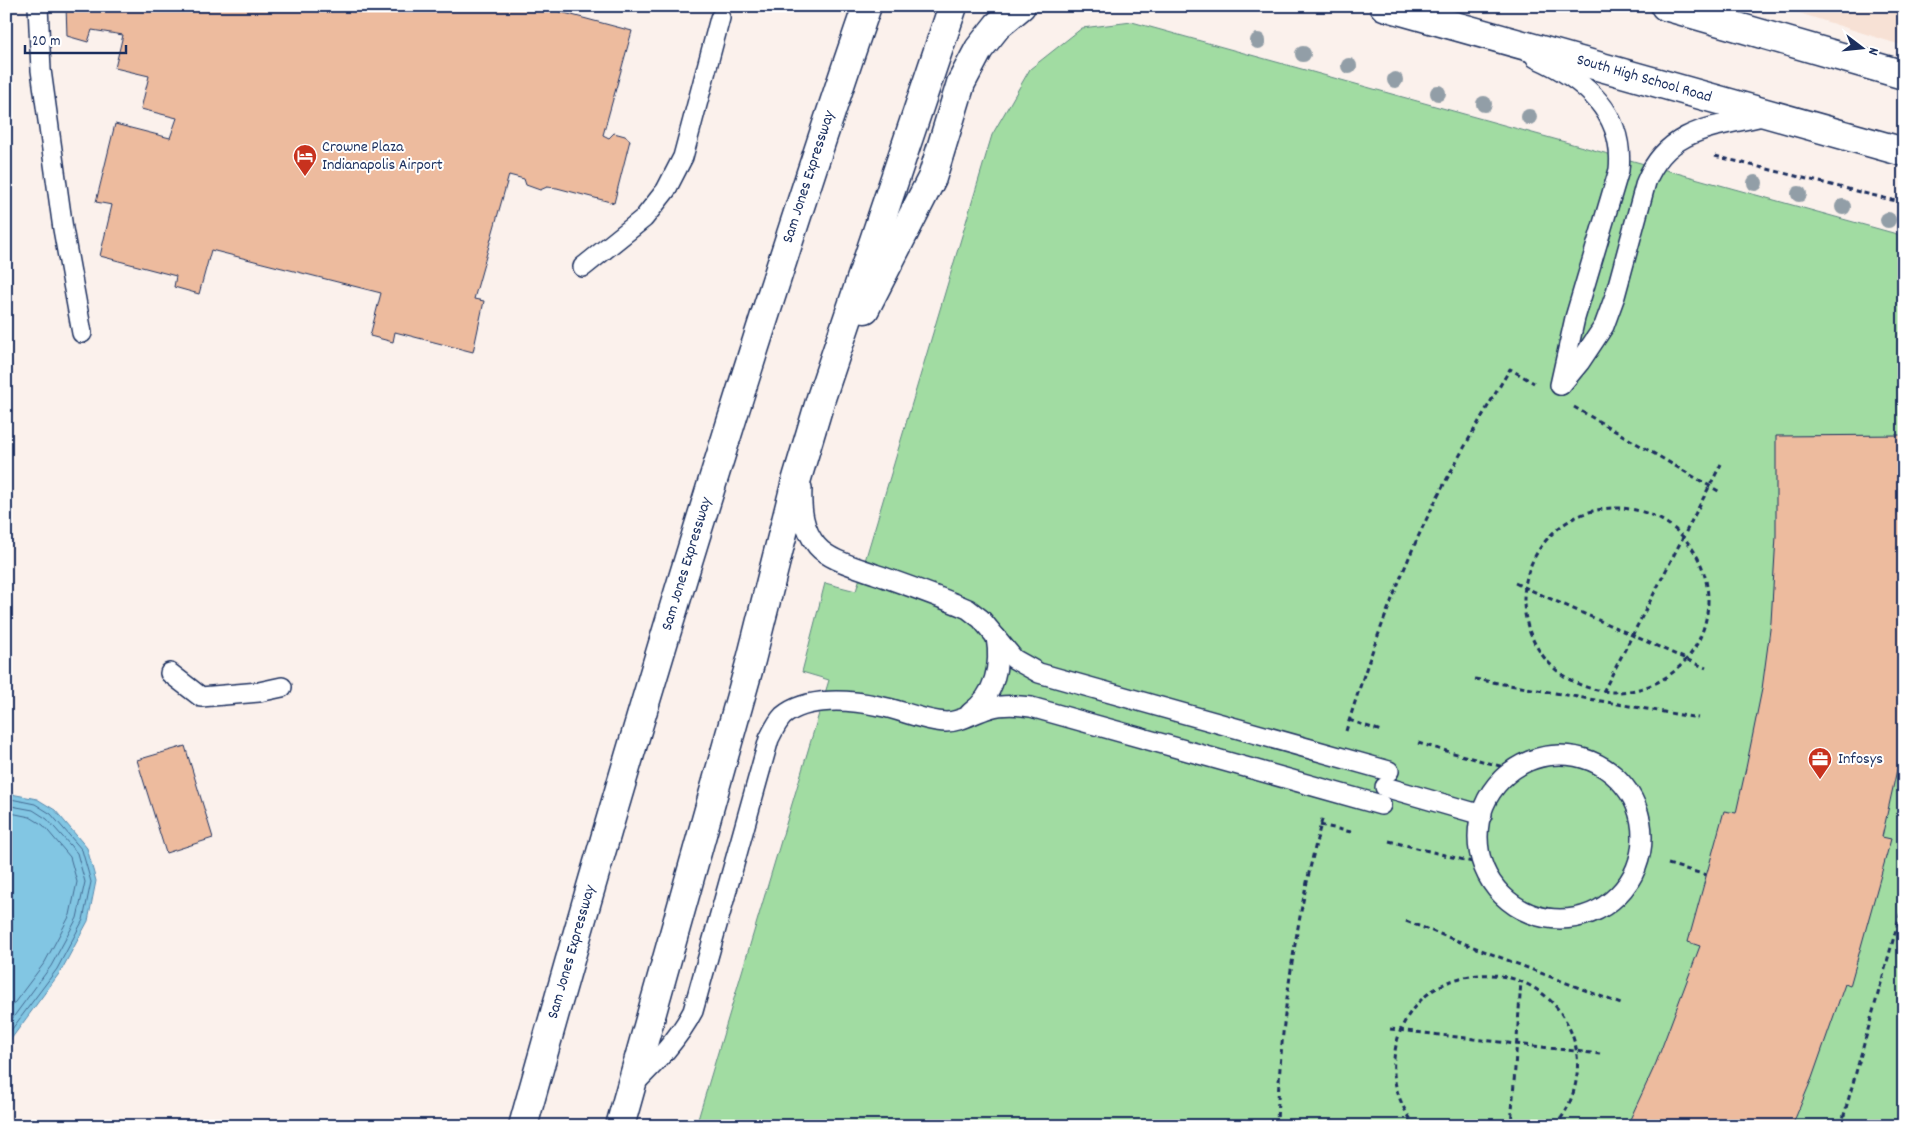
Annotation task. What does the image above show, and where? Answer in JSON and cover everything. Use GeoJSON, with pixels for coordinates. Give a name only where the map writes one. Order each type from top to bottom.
{"type":"FeatureCollection","features":[{"type":"Feature","properties":{"kind":"street"},"geometry":{"type":"LineString","coordinates":[[834,102],[850,6]]}},
{"type":"Feature","properties":{"kind":"street","name":"Sam Jones Expressway"},"geometry":{"type":"LineString","coordinates":[[523,1126],[620,785],[682,581],[834,102],[867,6]]}},
{"type":"Feature","properties":{"kind":"street"},"geometry":{"type":"LineString","coordinates":[[620,1126],[751,660],[795,485],[821,398],[952,6]]}},
{"type":"Feature","properties":{"kind":"street"},"geometry":{"type":"LineString","coordinates":[[821,398],[932,178],[961,84],[974,57],[998,24],[1021,6]]}},
{"type":"Feature","properties":{"kind":"street","name":"South High School Road"},"geometry":{"type":"LineString","coordinates":[[1384,6],[1904,152]]}},
{"type":"Feature","properties":{"kind":"street"},"geometry":{"type":"LineString","coordinates":[[1665,6],[1904,75]]}},
{"type":"Feature","properties":{"kind":"lane"},"geometry":{"type":"LineString","coordinates":[[38,6],[41,70],[63,229],[82,333]]}},
{"type":"Feature","properties":{"kind":"lane"},"geometry":{"type":"LineString","coordinates":[[582,267],[644,218],[666,190],[683,157],[720,18]]}},
{"type":"Feature","properties":{"kind":"lane"},"geometry":{"type":"LineString","coordinates":[[1484,34],[1556,68],[1581,84],[1595,96],[1604,108],[1617,138],[1620,161],[1618,174],[1575,318],[1560,386],[1580,362],[1604,326],[1615,296],[1646,182],[1662,154],[1684,136],[1769,114]]}},
{"type":"Feature","properties":{"kind":"lane"},"geometry":{"type":"LineString","coordinates":[[1618,174],[1646,182]]}},
{"type":"Feature","properties":{"kind":"lane"},"geometry":{"type":"LineString","coordinates":[[806,448],[801,505],[808,533],[818,548],[825,553],[851,565],[968,609],[981,619],[1014,658],[1039,673],[1385,788]]}},
{"type":"Feature","properties":{"kind":"lane"},"geometry":{"type":"LineString","coordinates":[[963,718],[980,705],[992,688],[998,663],[996,636]]}},
{"type":"Feature","properties":{"kind":"lane"},"geometry":{"type":"LineString","coordinates":[[170,672],[201,697],[259,692],[282,687]]}},
{"type":"Feature","properties":{"kind":"lane"},"geometry":{"type":"LineString","coordinates":[[630,1088],[672,1044],[685,1027],[693,1011],[769,739],[776,725],[784,716],[796,709],[831,700],[880,706],[948,722],[990,708],[1031,706],[1385,788],[1482,815]]}},
{"type":"Feature","properties":{"kind":"lane"},"geometry":{"type":"LineString","coordinates":[[1562,755],[1580,757],[1597,764],[1626,787],[1635,803],[1641,820],[1642,839],[1640,857],[1634,874],[1624,889],[1611,902],[1595,912],[1577,918],[1559,920],[1541,917],[1524,911],[1508,901],[1496,887],[1480,854],[1478,836],[1482,815],[1487,800],[1497,785],[1514,770],[1526,763],[1544,757],[1562,755]]}},
{"type":"Feature","properties":{"kind":"path"},"geometry":{"type":"LineString","coordinates":[[1710,155],[1904,203]]}},
{"type":"Feature","properties":{"kind":"path"},"geometry":{"type":"LineString","coordinates":[[1344,737],[1378,637],[1415,545],[1479,421],[1510,369],[1536,384]]}},
{"type":"Feature","properties":{"kind":"path"},"geometry":{"type":"LineString","coordinates":[[1568,404],[1720,492]]}},
{"type":"Feature","properties":{"kind":"path"},"geometry":{"type":"LineString","coordinates":[[1604,692],[1720,464]]}},
{"type":"Feature","properties":{"kind":"path"},"geometry":{"type":"LineString","coordinates":[[1608,508],[1635,510],[1661,520],[1683,537],[1699,560],[1706,578],[1708,596],[1705,624],[1698,642],[1686,659],[1668,676],[1643,689],[1624,692],[1604,692],[1588,688],[1571,681],[1556,670],[1543,656],[1533,640],[1527,623],[1524,604],[1525,587],[1534,559],[1550,536],[1572,519],[1589,512],[1608,508]]}},
{"type":"Feature","properties":{"kind":"path"},"geometry":{"type":"LineString","coordinates":[[1515,583],[1706,668]]}},
{"type":"Feature","properties":{"kind":"path"},"geometry":{"type":"LineString","coordinates":[[1475,679],[1698,718]]}},
{"type":"Feature","properties":{"kind":"path"},"geometry":{"type":"LineString","coordinates":[[1349,720],[1381,731]]}},
{"type":"Feature","properties":{"kind":"path"},"geometry":{"type":"LineString","coordinates":[[1418,743],[1514,770]]}},
{"type":"Feature","properties":{"kind":"path"},"geometry":{"type":"LineString","coordinates":[[1277,1126],[1279,1077],[1290,978],[1302,906],[1324,809]]}},
{"type":"Feature","properties":{"kind":"path"},"geometry":{"type":"LineString","coordinates":[[1320,824],[1351,832]]}},
{"type":"Feature","properties":{"kind":"path"},"geometry":{"type":"LineString","coordinates":[[1389,842],[1484,864]]}},
{"type":"Feature","properties":{"kind":"path"},"geometry":{"type":"LineString","coordinates":[[1668,864],[1706,874]]}},
{"type":"Feature","properties":{"kind":"path"},"geometry":{"type":"LineString","coordinates":[[1841,1126],[1904,901]]}},
{"type":"Feature","properties":{"kind":"path"},"geometry":{"type":"LineString","coordinates":[[1406,921],[1621,1004]]}},
{"type":"Feature","properties":{"kind":"path"},"geometry":{"type":"LineString","coordinates":[[1416,1126],[1403,1106],[1395,1079],[1395,1051],[1401,1030],[1408,1016],[1434,990],[1450,981],[1468,976],[1487,974],[1505,976],[1521,981],[1546,996],[1559,1010],[1569,1026],[1577,1051],[1577,1071],[1574,1090],[1564,1115],[1555,1126]]}},
{"type":"Feature","properties":{"kind":"path"},"geometry":{"type":"LineString","coordinates":[[1511,1126],[1521,981]]}},
{"type":"Feature","properties":{"kind":"path"},"geometry":{"type":"LineString","coordinates":[[1390,1029],[1600,1054]]}},
{"type":"Feature","properties":{"kind":"shaded area"},"geometry":{"type":"Polygon","coordinates":[[[1777,6],[1904,6],[1904,46],[1777,6]]]}},
{"type":"Feature","properties":{"kind":"green space","name":"Infosys"},"geometry":{"type":"Polygon","coordinates":[[[1132,22],[1904,236],[1904,1126],[696,1126],[829,680],[802,672],[825,583],[856,591],[992,135],[1030,69],[1082,28],[1132,22]]]}},
{"type":"Feature","properties":{"kind":"water"},"geometry":{"type":"Polygon","coordinates":[[[6,793],[37,799],[55,810],[87,848],[96,881],[88,921],[61,971],[6,1046],[6,793]]]}},
{"type":"Feature","properties":{"kind":"building","name":"Crowne Plaza Indianapolis Airport"},"geometry":{"type":"Polygon","coordinates":[[[66,6],[538,6],[632,31],[603,135],[609,138],[614,133],[625,136],[630,140],[614,203],[557,188],[547,187],[540,190],[526,185],[524,179],[509,175],[474,299],[484,301],[473,352],[395,332],[393,342],[370,336],[381,293],[211,250],[199,294],[174,287],[176,276],[100,256],[112,205],[96,202],[115,124],[170,138],[177,118],[141,109],[149,76],[115,68],[123,35],[92,30],[88,42],[67,36],[66,6]]]}},
{"type":"Feature","properties":{"kind":"building","name":"Infosys"},"geometry":{"type":"Polygon","coordinates":[[[1904,435],[1904,738],[1882,837],[1891,839],[1850,986],[1845,984],[1812,1078],[1792,1126],[1627,1126],[1656,1063],[1700,946],[1688,942],[1724,811],[1736,813],[1746,768],[1762,689],[1771,622],[1776,536],[1776,436],[1904,435]]]}},
{"type":"Feature","properties":{"kind":"building"},"geometry":{"type":"Polygon","coordinates":[[[185,746],[213,838],[166,853],[137,760],[185,746]]]}},
{"type":"Feature","properties":{"kind":"place","name":"Crowne Plaza Indianapolis Airport"},"geometry":{"type":"Point","coordinates":[305,177]}},
{"type":"Feature","properties":{"kind":"place","name":"Infosys"},"geometry":{"type":"Point","coordinates":[1820,780]}}]}
